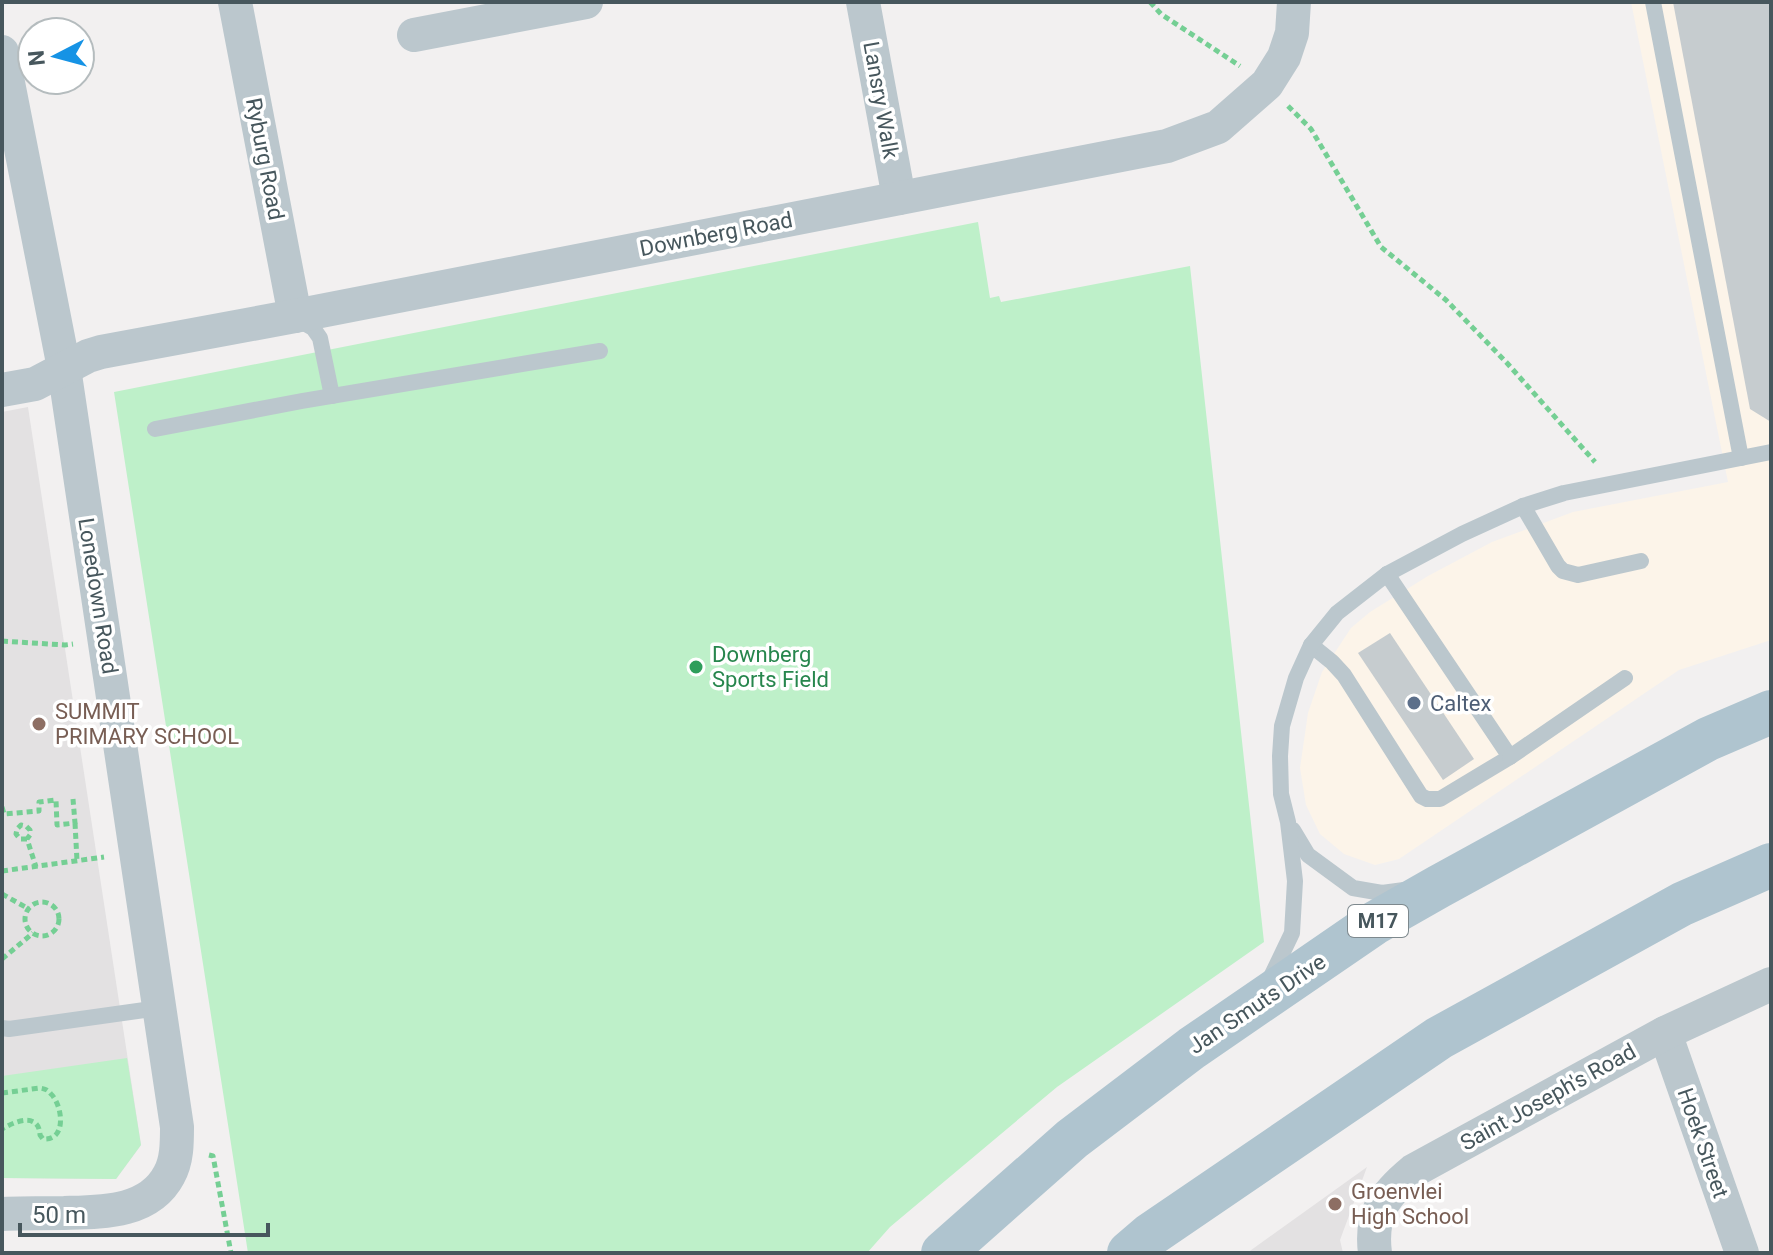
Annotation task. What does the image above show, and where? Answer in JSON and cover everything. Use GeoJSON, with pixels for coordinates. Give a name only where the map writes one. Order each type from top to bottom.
{"type":"FeatureCollection","features":[{"type":"Feature","properties":{"kind":"main road","name":"Jan Smuts Drive"},"geometry":{"type":"LineString","coordinates":[[943,1253],[1072,1139],[1192,1048],[1373,924],[1708,739],[1771,712]]}},
{"type":"Feature","properties":{"kind":"main road"},"geometry":{"type":"LineString","coordinates":[[1129,1253],[1150,1235],[1439,1038],[1682,904],[1771,865]]}},
{"type":"Feature","properties":{"kind":"street","name":"Ryburg Road"},"geometry":{"type":"LineString","coordinates":[[235,2],[295,316]]}},
{"type":"Feature","properties":{"kind":"street"},"geometry":{"type":"LineString","coordinates":[[414,35],[586,2]]}},
{"type":"Feature","properties":{"kind":"street","name":"Lansry Walk"},"geometry":{"type":"LineString","coordinates":[[863,2],[899,198]]}},
{"type":"Feature","properties":{"kind":"street","name":"Downberg Road"},"geometry":{"type":"LineString","coordinates":[[2,390],[35,384],[101,352],[1167,146],[1218,127],[1267,84],[1284,57],[1292,33],[1294,2]]}},
{"type":"Feature","properties":{"kind":"street","name":"Lonedown Road"},"geometry":{"type":"LineString","coordinates":[[2,52],[64,368],[177,1127],[171,1173],[161,1188],[135,1205],[99,1212],[2,1214]]}},
{"type":"Feature","properties":{"kind":"street","name":"Saint Joseph's Road"},"geometry":{"type":"LineString","coordinates":[[1375,1253],[1376,1215],[1391,1191],[1413,1171],[1665,1033],[1771,984]]}},
{"type":"Feature","properties":{"kind":"street","name":"Hoek Street"},"geometry":{"type":"LineString","coordinates":[[1665,1033],[1742,1253]]}},
{"type":"Feature","properties":{"kind":"lane"},"geometry":{"type":"LineString","coordinates":[[1653,2],[1741,458]]}},
{"type":"Feature","properties":{"kind":"lane"},"geometry":{"type":"LineString","coordinates":[[295,316],[313,328],[320,338],[332,396]]}},
{"type":"Feature","properties":{"kind":"lane"},"geometry":{"type":"LineString","coordinates":[[155,429],[600,351]]}},
{"type":"Feature","properties":{"kind":"lane"},"geometry":{"type":"LineString","coordinates":[[1257,1005],[1292,933],[1295,881],[1288,822],[1281,794],[1282,726],[1296,678],[1311,645],[1337,613],[1387,574],[1523,506],[1564,493],[1771,452]]}},
{"type":"Feature","properties":{"kind":"lane"},"geometry":{"type":"LineString","coordinates":[[1523,506],[1563,571],[1578,575],[1641,561]]}},
{"type":"Feature","properties":{"kind":"lane"},"geometry":{"type":"LineString","coordinates":[[1387,574],[1510,757]]}},
{"type":"Feature","properties":{"kind":"lane"},"geometry":{"type":"LineString","coordinates":[[1311,645],[1344,675],[1421,796],[1427,799],[1440,799],[1510,757],[1625,678]]}},
{"type":"Feature","properties":{"kind":"lane"},"geometry":{"type":"LineString","coordinates":[[1288,822],[1308,855],[1353,888],[1382,893],[1438,887]]}},
{"type":"Feature","properties":{"kind":"lane"},"geometry":{"type":"LineString","coordinates":[[2,1028],[159,1008]]}},
{"type":"Feature","properties":{"kind":"path"},"geometry":{"type":"LineString","coordinates":[[1150,2],[1161,14],[1267,84],[1311,129],[1381,247],[1446,300],[1507,363],[1614,484]]}},
{"type":"Feature","properties":{"kind":"path"},"geometry":{"type":"LineString","coordinates":[[2,641],[65,645],[105,640]]}},
{"type":"Feature","properties":{"kind":"path"},"geometry":{"type":"LineString","coordinates":[[73,799],[77,861]]}},
{"type":"Feature","properties":{"kind":"path"},"geometry":{"type":"LineString","coordinates":[[2,807],[4,814],[39,811],[39,802],[56,800],[57,825],[75,823]]}},
{"type":"Feature","properties":{"kind":"path"},"geometry":{"type":"LineString","coordinates":[[21,812],[22,825]]}},
{"type":"Feature","properties":{"kind":"path"},"geometry":{"type":"LineString","coordinates":[[22,825],[30,830],[27,839],[36,867]]}},
{"type":"Feature","properties":{"kind":"path"},"geometry":{"type":"LineString","coordinates":[[22,825],[16,834],[20,839],[27,839]]}},
{"type":"Feature","properties":{"kind":"path"},"geometry":{"type":"LineString","coordinates":[[2,871],[137,853]]}},
{"type":"Feature","properties":{"kind":"path"},"geometry":{"type":"LineString","coordinates":[[2,894],[29,909]]}},
{"type":"Feature","properties":{"kind":"path"},"geometry":{"type":"LineString","coordinates":[[43,901],[57,911],[58,926],[45,936],[33,933],[25,920],[29,909],[43,901]]}},
{"type":"Feature","properties":{"kind":"path"},"geometry":{"type":"LineString","coordinates":[[2,959],[33,933]]}},
{"type":"Feature","properties":{"kind":"path"},"geometry":{"type":"LineString","coordinates":[[2,1093],[45,1089],[56,1101],[60,1127],[53,1139],[47,1140],[40,1135],[37,1123],[32,1121],[2,1129]]}},
{"type":"Feature","properties":{"kind":"path"},"geometry":{"type":"LineString","coordinates":[[177,1142],[213,1156],[231,1253]]}},
{"type":"Feature","properties":{"kind":"shaded area"},"geometry":{"type":"Polygon","coordinates":[[[1631,2],[1771,2],[1771,640],[1679,670],[1399,859],[1375,865],[1344,854],[1320,834],[1306,805],[1300,768],[1308,713],[1322,672],[1351,628],[1370,612],[1428,576],[1492,542],[1573,512],[1728,482],[1631,2]]]}},
{"type":"Feature","properties":{"kind":"shaded area","name":"SUMMIT PRIMARY SCHOOL"},"geometry":{"type":"Polygon","coordinates":[[[28,407],[141,1145],[116,1179],[2,1178],[2,412],[28,407]]]}},
{"type":"Feature","properties":{"kind":"shaded area","name":"Groenvlei High School"},"geometry":{"type":"Polygon","coordinates":[[[1367,1167],[1340,1240],[1343,1253],[1247,1253],[1367,1167]]]}},
{"type":"Feature","properties":{"kind":"green space","name":"Downberg Sports Field"},"geometry":{"type":"Polygon","coordinates":[[[978,222],[990,298],[999,296],[1001,302],[1190,266],[1264,942],[1057,1087],[890,1227],[867,1253],[248,1253],[114,392],[978,222]]]}},
{"type":"Feature","properties":{"kind":"green space"},"geometry":{"type":"Polygon","coordinates":[[[127,1058],[141,1145],[116,1179],[2,1178],[2,1076],[127,1058]]]}},
{"type":"Feature","properties":{"kind":"building"},"geometry":{"type":"Polygon","coordinates":[[[1673,2],[1771,2],[1771,422],[1750,409],[1673,2]]]}},
{"type":"Feature","properties":{"kind":"building","name":"Caltex"},"geometry":{"type":"Polygon","coordinates":[[[1390,633],[1474,759],[1443,780],[1358,653],[1390,633]]]}},
{"type":"Feature","properties":{"kind":"place","name":"Downberg Sports Field"},"geometry":{"type":"Point","coordinates":[696,667]}},
{"type":"Feature","properties":{"kind":"place","name":"Caltex"},"geometry":{"type":"Point","coordinates":[1414,703]}},
{"type":"Feature","properties":{"kind":"place","name":"SUMMIT PRIMARY SCHOOL"},"geometry":{"type":"Point","coordinates":[39,724]}},
{"type":"Feature","properties":{"kind":"place","name":"Groenvlei High School"},"geometry":{"type":"Point","coordinates":[1335,1204]}}]}
